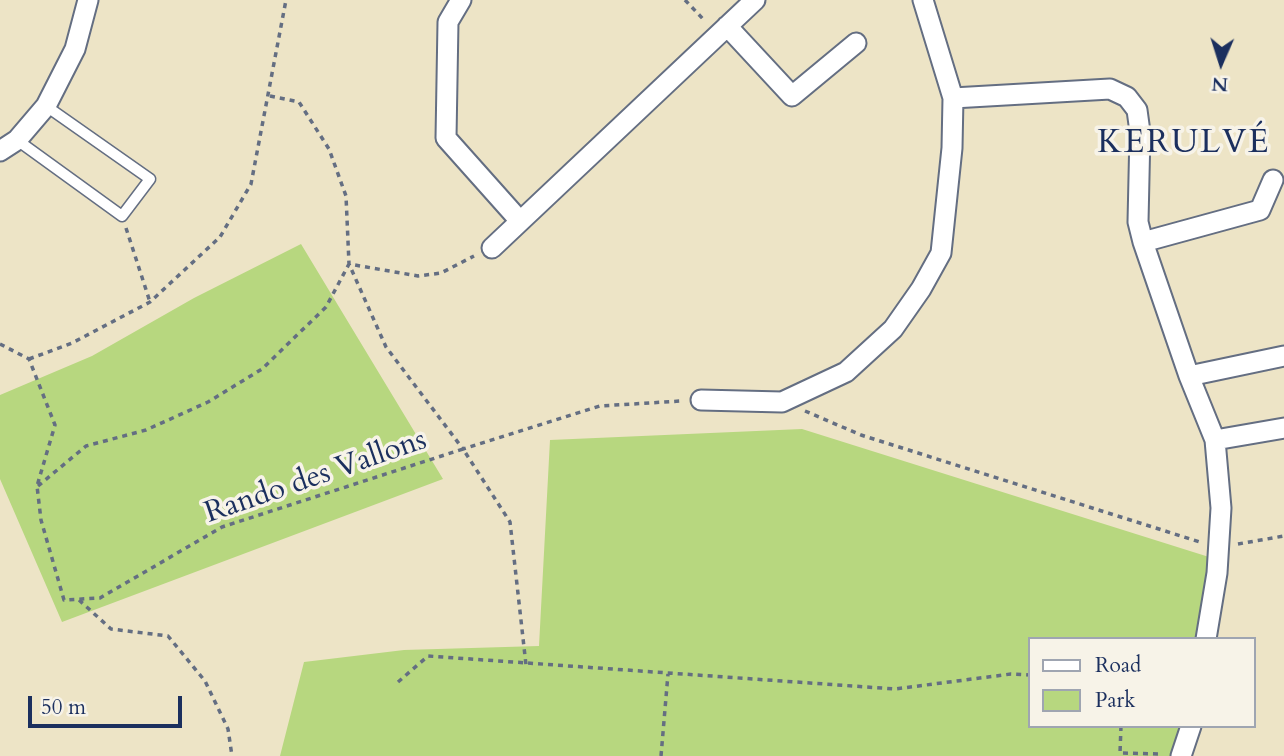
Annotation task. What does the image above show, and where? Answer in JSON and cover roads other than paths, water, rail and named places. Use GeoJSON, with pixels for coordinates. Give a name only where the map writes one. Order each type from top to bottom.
{"type":"FeatureCollection","features":[{"type":"Feature","properties":{"kind":"street"},"geometry":{"type":"LineString","coordinates":[[8,145],[46,106],[75,49],[88,0]]}},
{"type":"Feature","properties":{"kind":"street"},"geometry":{"type":"LineString","coordinates":[[461,0],[448,22],[446,138],[520,221]]}},
{"type":"Feature","properties":{"kind":"street"},"geometry":{"type":"LineString","coordinates":[[492,248],[755,0]]}},
{"type":"Feature","properties":{"kind":"street"},"geometry":{"type":"LineString","coordinates":[[701,400],[782,402],[846,372],[893,329],[921,289],[941,253],[952,148],[953,98],[923,0]]}},
{"type":"Feature","properties":{"kind":"street"},"geometry":{"type":"LineString","coordinates":[[723,30],[792,96],[856,43]]}},
{"type":"Feature","properties":{"kind":"street"},"geometry":{"type":"LineString","coordinates":[[953,98],[1110,89],[1127,97],[1137,110],[1140,132],[1137,200],[1143,242],[1189,376],[1215,440],[1221,508],[1206,637]]}},
{"type":"Feature","properties":{"kind":"street"},"geometry":{"type":"LineString","coordinates":[[1143,242],[1260,210],[1273,180]]}},
{"type":"Feature","properties":{"kind":"street"},"geometry":{"type":"LineString","coordinates":[[1189,376],[1284,356]]}},
{"type":"Feature","properties":{"kind":"street"},"geometry":{"type":"LineString","coordinates":[[1215,440],[1284,428]]}},
{"type":"Feature","properties":{"kind":"street"},"geometry":{"type":"LineString","coordinates":[[1174,750],[1190,728]]}},
{"type":"Feature","properties":{"kind":"lane"},"geometry":{"type":"LineString","coordinates":[[8,145],[122,216],[149,179],[46,106]]}},
{"type":"Feature","properties":{"kind":"district","name":"KERULVÉ"},"geometry":{"type":"Point","coordinates":[1184,144]}}]}
